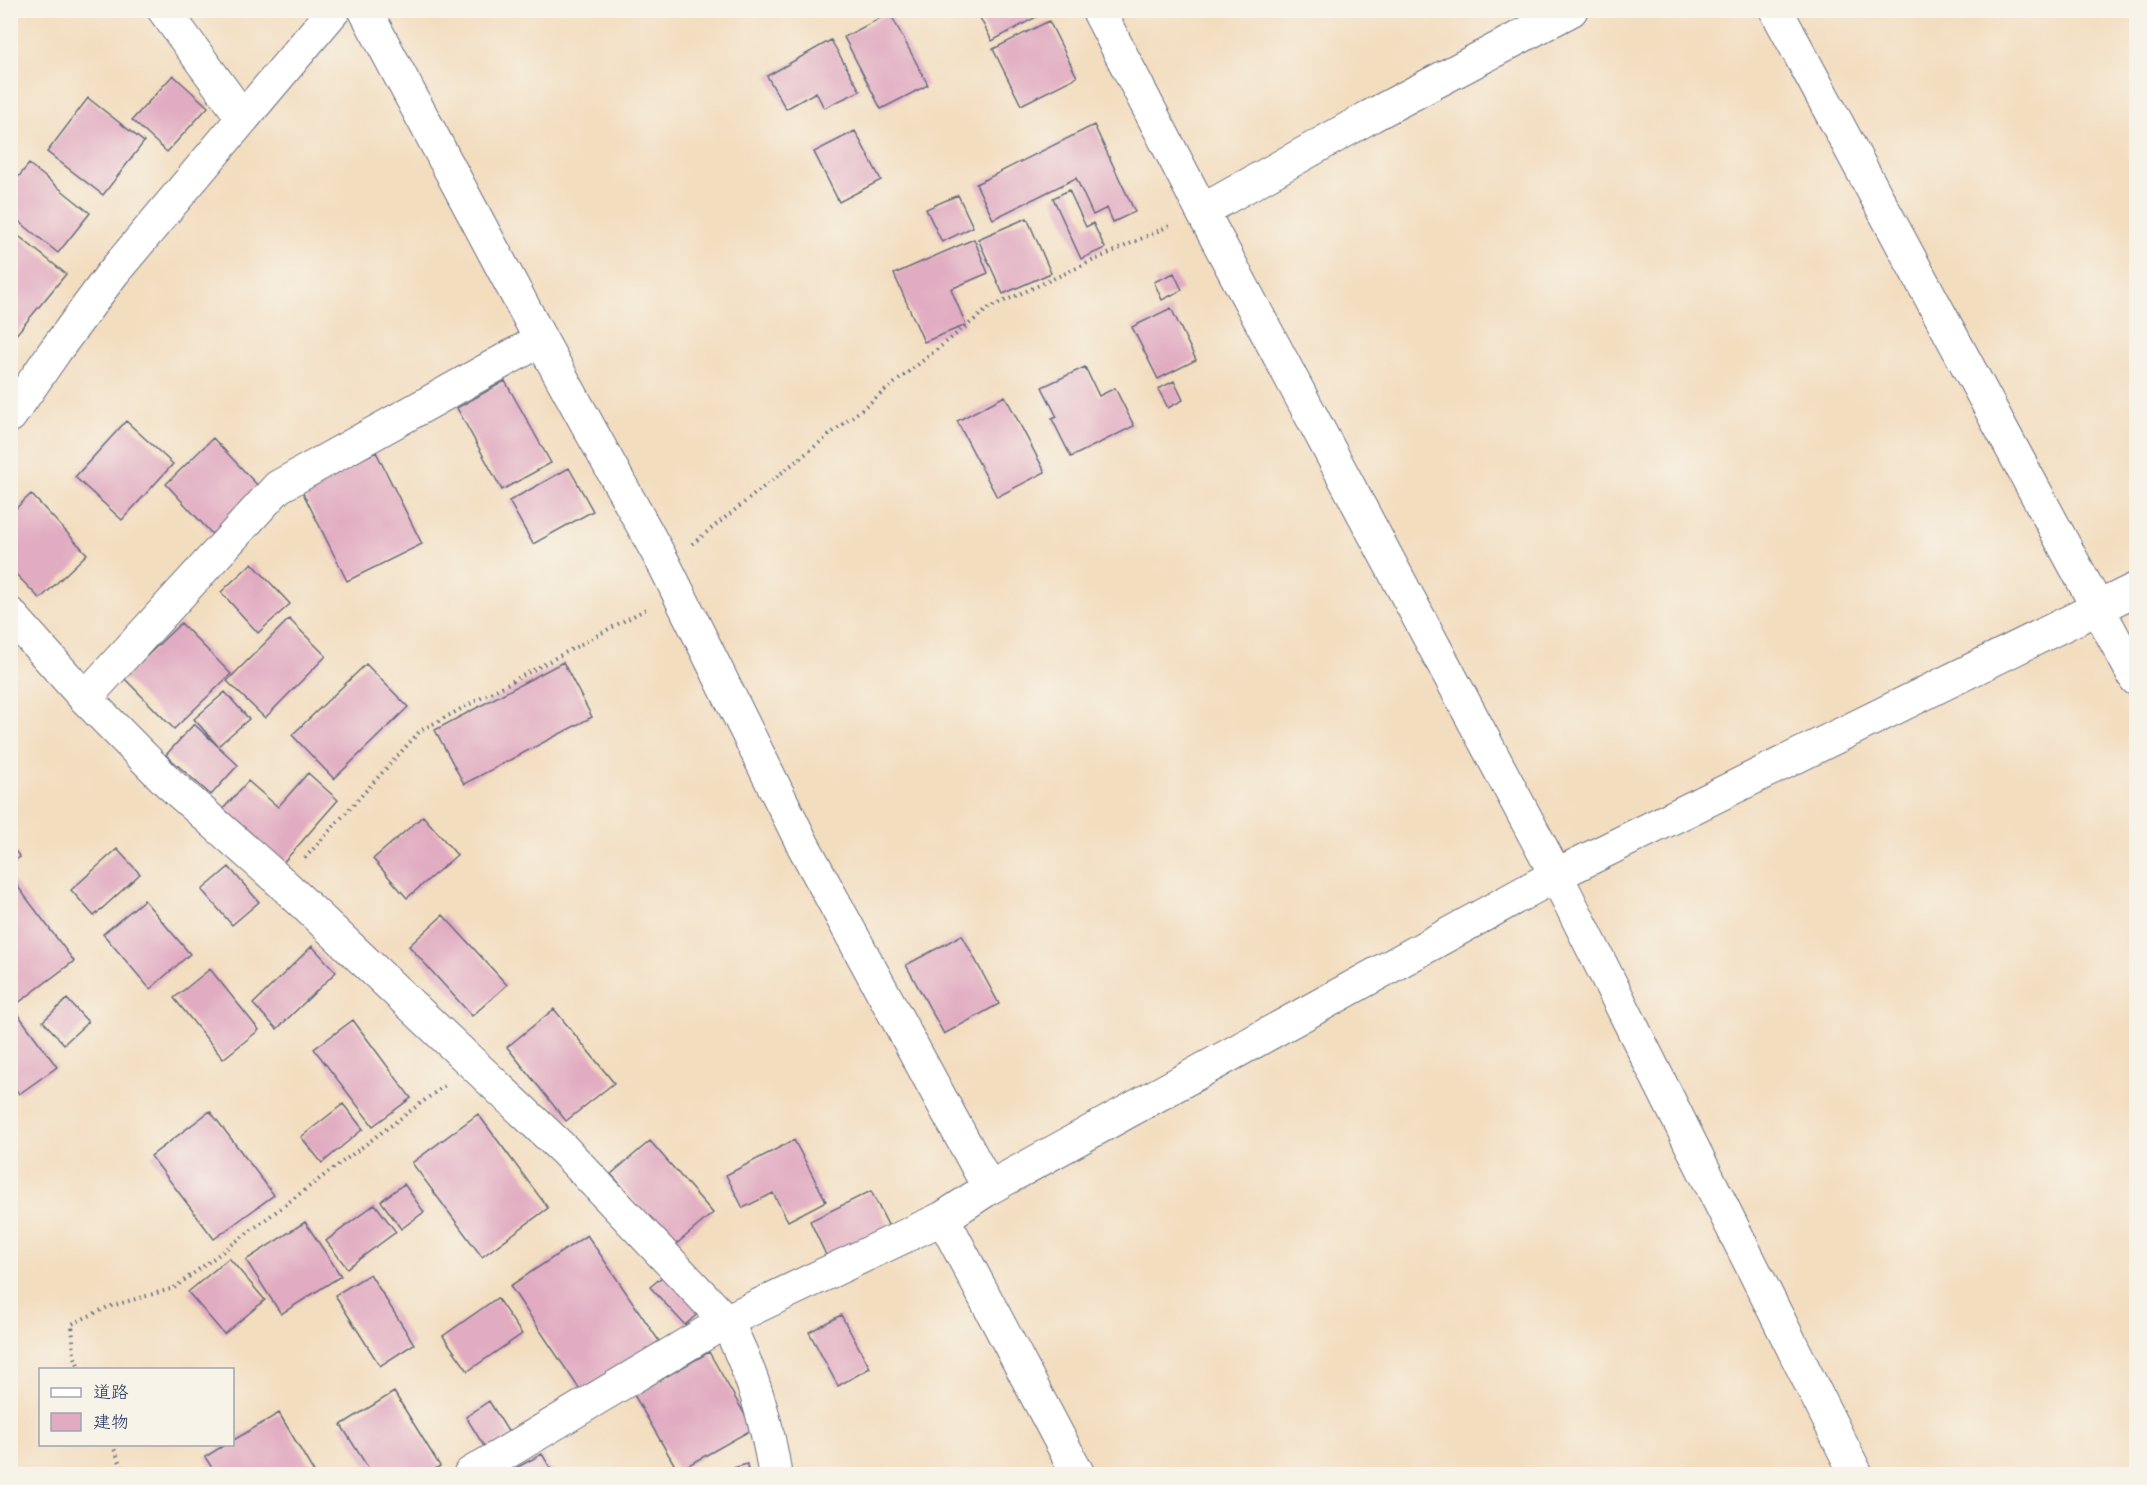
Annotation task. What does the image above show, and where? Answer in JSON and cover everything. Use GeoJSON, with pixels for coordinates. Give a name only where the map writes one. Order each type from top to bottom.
{"type":"FeatureCollection","features":[{"type":"Feature","properties":{"kind":"street"},"geometry":{"type":"LineString","coordinates":[[164,10],[243,118]]}},
{"type":"Feature","properties":{"kind":"street"},"geometry":{"type":"LineString","coordinates":[[10,416],[112,274],[334,10]]}},
{"type":"Feature","properties":{"kind":"street"},"geometry":{"type":"LineString","coordinates":[[365,10],[664,566],[803,845],[989,1188]]}},
{"type":"Feature","properties":{"kind":"street"},"geometry":{"type":"LineString","coordinates":[[1098,10],[1202,211],[1556,875],[1856,1474]]}},
{"type":"Feature","properties":{"kind":"street"},"geometry":{"type":"LineString","coordinates":[[1202,211],[1371,116],[1572,10]]}},
{"type":"Feature","properties":{"kind":"street"},"geometry":{"type":"LineString","coordinates":[[1776,10],[2136,679]]}},
{"type":"Feature","properties":{"kind":"street"},"geometry":{"type":"LineString","coordinates":[[85,698],[278,487],[541,340]]}},
{"type":"Feature","properties":{"kind":"street"},"geometry":{"type":"LineString","coordinates":[[470,1474],[726,1321],[943,1218],[989,1188],[1556,875],[2136,589]]}},
{"type":"Feature","properties":{"kind":"street"},"geometry":{"type":"LineString","coordinates":[[10,614],[85,698],[169,783],[282,883],[564,1150],[726,1321],[739,1346],[756,1392],[771,1448],[775,1474]]}},
{"type":"Feature","properties":{"kind":"street"},"geometry":{"type":"LineString","coordinates":[[943,1218],[1078,1474]]}},
{"type":"Feature","properties":{"kind":"path"},"geometry":{"type":"LineString","coordinates":[[282,883],[420,731],[663,599],[664,566],[989,308],[1202,211]]}},
{"type":"Feature","properties":{"kind":"path"},"geometry":{"type":"LineString","coordinates":[[79,1368],[74,1355],[72,1324],[108,1307],[174,1288],[473,1064]]}},
{"type":"Feature","properties":{"kind":"path"},"geometry":{"type":"LineString","coordinates":[[113,1446],[125,1474]]}},
{"type":"Feature","properties":{"kind":"building"},"geometry":{"type":"Polygon","coordinates":[[[976,10],[1049,10],[992,41],[976,10]]]}},
{"type":"Feature","properties":{"kind":"building"},"geometry":{"type":"Polygon","coordinates":[[[890,13],[928,85],[881,109],[844,37],[890,13]]]}},
{"type":"Feature","properties":{"kind":"building"},"geometry":{"type":"Polygon","coordinates":[[[1049,21],[1077,77],[1021,105],[993,49],[1049,21]]]}},
{"type":"Feature","properties":{"kind":"building"},"geometry":{"type":"Polygon","coordinates":[[[831,40],[860,91],[824,108],[816,92],[786,109],[767,76],[831,40]]]}},
{"type":"Feature","properties":{"kind":"building"},"geometry":{"type":"Polygon","coordinates":[[[173,75],[208,107],[167,152],[132,120],[173,75]]]}},
{"type":"Feature","properties":{"kind":"building"},"geometry":{"type":"Polygon","coordinates":[[[88,98],[144,142],[103,195],[47,152],[88,98]]]}},
{"type":"Feature","properties":{"kind":"building"},"geometry":{"type":"Polygon","coordinates":[[[1094,125],[1135,212],[1113,222],[1107,208],[1093,215],[1076,178],[993,219],[976,184],[1094,125]]]}},
{"type":"Feature","properties":{"kind":"building"},"geometry":{"type":"Polygon","coordinates":[[[855,131],[881,180],[839,202],[814,152],[855,131]]]}},
{"type":"Feature","properties":{"kind":"building"},"geometry":{"type":"Polygon","coordinates":[[[29,164],[90,213],[58,253],[10,214],[10,187],[29,164]]]}},
{"type":"Feature","properties":{"kind":"building"},"geometry":{"type":"Polygon","coordinates":[[[1069,190],[1086,227],[1093,223],[1105,248],[1081,259],[1053,198],[1069,190]]]}},
{"type":"Feature","properties":{"kind":"building"},"geometry":{"type":"Polygon","coordinates":[[[958,195],[973,227],[942,242],[926,209],[958,195]]]}},
{"type":"Feature","properties":{"kind":"building"},"geometry":{"type":"Polygon","coordinates":[[[1027,218],[1051,273],[1003,294],[978,239],[1027,218]]]}},
{"type":"Feature","properties":{"kind":"building"},"geometry":{"type":"Polygon","coordinates":[[[10,229],[66,274],[10,342],[10,229]]]}},
{"type":"Feature","properties":{"kind":"building"},"geometry":{"type":"Polygon","coordinates":[[[974,239],[988,273],[951,289],[966,325],[924,342],[894,274],[974,239]]]}},
{"type":"Feature","properties":{"kind":"building"},"geometry":{"type":"Polygon","coordinates":[[[1174,273],[1182,290],[1162,300],[1154,282],[1174,273]]]}},
{"type":"Feature","properties":{"kind":"building"},"geometry":{"type":"Polygon","coordinates":[[[1171,308],[1196,360],[1158,379],[1132,327],[1171,308]]]}},
{"type":"Feature","properties":{"kind":"building"},"geometry":{"type":"Polygon","coordinates":[[[1085,367],[1099,396],[1115,388],[1134,426],[1071,457],[1052,419],[1057,417],[1042,387],[1085,367]]]}},
{"type":"Feature","properties":{"kind":"building"},"geometry":{"type":"Polygon","coordinates":[[[505,381],[551,463],[502,490],[457,408],[505,381]]]}},
{"type":"Feature","properties":{"kind":"building"},"geometry":{"type":"Polygon","coordinates":[[[1174,381],[1183,400],[1168,408],[1158,389],[1174,381]]]}},
{"type":"Feature","properties":{"kind":"building"},"geometry":{"type":"Polygon","coordinates":[[[1005,396],[1045,472],[997,497],[957,421],[1005,396]]]}},
{"type":"Feature","properties":{"kind":"building"},"geometry":{"type":"Polygon","coordinates":[[[126,421],[173,464],[122,520],[75,477],[126,421]]]}},
{"type":"Feature","properties":{"kind":"building"},"geometry":{"type":"Polygon","coordinates":[[[213,438],[261,489],[212,534],[166,484],[213,438]]]}},
{"type":"Feature","properties":{"kind":"building"},"geometry":{"type":"Polygon","coordinates":[[[376,452],[422,544],[347,581],[301,489],[376,452]]]}},
{"type":"Feature","properties":{"kind":"building"},"geometry":{"type":"Polygon","coordinates":[[[569,468],[593,511],[533,544],[509,501],[569,468]]]}},
{"type":"Feature","properties":{"kind":"building"},"geometry":{"type":"Polygon","coordinates":[[[31,494],[87,554],[40,599],[10,568],[10,514],[31,494]]]}},
{"type":"Feature","properties":{"kind":"building"},"geometry":{"type":"Polygon","coordinates":[[[252,563],[290,604],[258,633],[221,592],[252,563]]]}},
{"type":"Feature","properties":{"kind":"building"},"geometry":{"type":"Polygon","coordinates":[[[289,619],[326,656],[265,718],[227,681],[289,619]]]}},
{"type":"Feature","properties":{"kind":"building"},"geometry":{"type":"Polygon","coordinates":[[[181,623],[231,674],[174,729],[124,678],[181,623]]]}},
{"type":"Feature","properties":{"kind":"building"},"geometry":{"type":"Polygon","coordinates":[[[563,662],[592,717],[464,784],[435,730],[563,662]]]}},
{"type":"Feature","properties":{"kind":"building"},"geometry":{"type":"Polygon","coordinates":[[[366,664],[408,707],[334,779],[292,735],[366,664]]]}},
{"type":"Feature","properties":{"kind":"building"},"geometry":{"type":"Polygon","coordinates":[[[225,692],[249,719],[218,746],[194,719],[225,692]]]}},
{"type":"Feature","properties":{"kind":"building"},"geometry":{"type":"Polygon","coordinates":[[[194,724],[238,765],[211,795],[166,755],[194,724]]]}},
{"type":"Feature","properties":{"kind":"building"},"geometry":{"type":"Polygon","coordinates":[[[308,773],[338,800],[283,863],[223,809],[248,781],[278,807],[308,773]]]}},
{"type":"Feature","properties":{"kind":"building"},"geometry":{"type":"Polygon","coordinates":[[[423,816],[457,855],[407,898],[373,859],[423,816]]]}},
{"type":"Feature","properties":{"kind":"building"},"geometry":{"type":"Polygon","coordinates":[[[10,845],[20,857],[10,864],[10,845]]]}},
{"type":"Feature","properties":{"kind":"building"},"geometry":{"type":"Polygon","coordinates":[[[117,849],[140,874],[94,916],[71,890],[117,849]]]}},
{"type":"Feature","properties":{"kind":"building"},"geometry":{"type":"Polygon","coordinates":[[[229,867],[259,902],[232,925],[202,890],[229,867]]]}},
{"type":"Feature","properties":{"kind":"building"},"geometry":{"type":"Polygon","coordinates":[[[12,879],[74,961],[10,1009],[10,880],[12,879]]]}},
{"type":"Feature","properties":{"kind":"building"},"geometry":{"type":"Polygon","coordinates":[[[144,900],[190,954],[150,989],[103,934],[144,900]]]}},
{"type":"Feature","properties":{"kind":"building"},"geometry":{"type":"Polygon","coordinates":[[[443,915],[507,985],[472,1016],[409,946],[443,915]]]}},
{"type":"Feature","properties":{"kind":"building"},"geometry":{"type":"Polygon","coordinates":[[[962,935],[999,1004],[944,1034],[906,965],[962,935]]]}},
{"type":"Feature","properties":{"kind":"building"},"geometry":{"type":"Polygon","coordinates":[[[312,946],[336,972],[277,1029],[253,1004],[312,946]]]}},
{"type":"Feature","properties":{"kind":"building"},"geometry":{"type":"Polygon","coordinates":[[[210,969],[259,1030],[223,1059],[174,998],[210,969]]]}},
{"type":"Feature","properties":{"kind":"building"},"geometry":{"type":"Polygon","coordinates":[[[67,999],[88,1022],[64,1044],[43,1021],[67,999]]]}},
{"type":"Feature","properties":{"kind":"building"},"geometry":{"type":"Polygon","coordinates":[[[554,1009],[614,1083],[566,1121],[507,1047],[554,1009]]]}},
{"type":"Feature","properties":{"kind":"building"},"geometry":{"type":"Polygon","coordinates":[[[17,1013],[57,1067],[19,1094],[10,1081],[10,1018],[17,1013]]]}},
{"type":"Feature","properties":{"kind":"building"},"geometry":{"type":"Polygon","coordinates":[[[353,1020],[411,1098],[373,1126],[314,1049],[353,1020]]]}},
{"type":"Feature","properties":{"kind":"building"},"geometry":{"type":"Polygon","coordinates":[[[343,1104],[363,1129],[322,1163],[301,1137],[343,1104]]]}},
{"type":"Feature","properties":{"kind":"building"},"geometry":{"type":"Polygon","coordinates":[[[210,1111],[274,1195],[214,1239],[151,1156],[210,1111]]]}},
{"type":"Feature","properties":{"kind":"building"},"geometry":{"type":"Polygon","coordinates":[[[478,1114],[548,1208],[482,1257],[412,1163],[478,1114]]]}},
{"type":"Feature","properties":{"kind":"building"},"geometry":{"type":"Polygon","coordinates":[[[794,1140],[826,1201],[788,1221],[773,1193],[743,1208],[726,1175],[794,1140]]]}},
{"type":"Feature","properties":{"kind":"building"},"geometry":{"type":"Polygon","coordinates":[[[650,1141],[713,1213],[674,1246],[611,1174],[650,1141]]]}},
{"type":"Feature","properties":{"kind":"building"},"geometry":{"type":"Polygon","coordinates":[[[404,1184],[424,1212],[401,1229],[381,1201],[404,1184]]]}},
{"type":"Feature","properties":{"kind":"building"},"geometry":{"type":"Polygon","coordinates":[[[871,1191],[889,1227],[827,1257],[810,1221],[871,1191]]]}},
{"type":"Feature","properties":{"kind":"building"},"geometry":{"type":"Polygon","coordinates":[[[375,1204],[396,1232],[347,1268],[326,1241],[375,1204]]]}},
{"type":"Feature","properties":{"kind":"building"},"geometry":{"type":"Polygon","coordinates":[[[305,1222],[341,1276],[281,1314],[246,1260],[305,1222]]]}},
{"type":"Feature","properties":{"kind":"building"},"geometry":{"type":"Polygon","coordinates":[[[587,1235],[659,1341],[582,1393],[510,1286],[587,1235]]]}},
{"type":"Feature","properties":{"kind":"building"},"geometry":{"type":"Polygon","coordinates":[[[229,1258],[265,1300],[224,1334],[188,1292],[229,1258]]]}},
{"type":"Feature","properties":{"kind":"building"},"geometry":{"type":"Polygon","coordinates":[[[669,1271],[703,1309],[685,1325],[650,1287],[669,1271]]]}},
{"type":"Feature","properties":{"kind":"building"},"geometry":{"type":"Polygon","coordinates":[[[370,1274],[414,1344],[380,1366],[335,1295],[370,1274]]]}},
{"type":"Feature","properties":{"kind":"building"},"geometry":{"type":"Polygon","coordinates":[[[497,1298],[522,1334],[468,1371],[443,1336],[497,1298]]]}},
{"type":"Feature","properties":{"kind":"building"},"geometry":{"type":"Polygon","coordinates":[[[841,1315],[870,1368],[838,1386],[809,1332],[841,1315]]]}},
{"type":"Feature","properties":{"kind":"building"},"geometry":{"type":"Polygon","coordinates":[[[709,1352],[753,1429],[678,1471],[634,1395],[709,1352]]]}},
{"type":"Feature","properties":{"kind":"building"},"geometry":{"type":"Polygon","coordinates":[[[394,1392],[440,1466],[427,1474],[372,1474],[341,1425],[394,1392]]]}},
{"type":"Feature","properties":{"kind":"building"},"geometry":{"type":"Polygon","coordinates":[[[489,1401],[511,1436],[487,1451],[466,1417],[489,1401]]]}},
{"type":"Feature","properties":{"kind":"building"},"geometry":{"type":"Polygon","coordinates":[[[279,1413],[315,1474],[216,1474],[205,1457],[223,1446],[234,1446],[234,1440],[279,1413]]]}},
{"type":"Feature","properties":{"kind":"building"},"geometry":{"type":"Polygon","coordinates":[[[542,1454],[554,1474],[505,1474],[542,1454]]]}},
{"type":"Feature","properties":{"kind":"building"},"geometry":{"type":"Polygon","coordinates":[[[747,1464],[749,1474],[713,1474],[747,1464]]]}}]}
